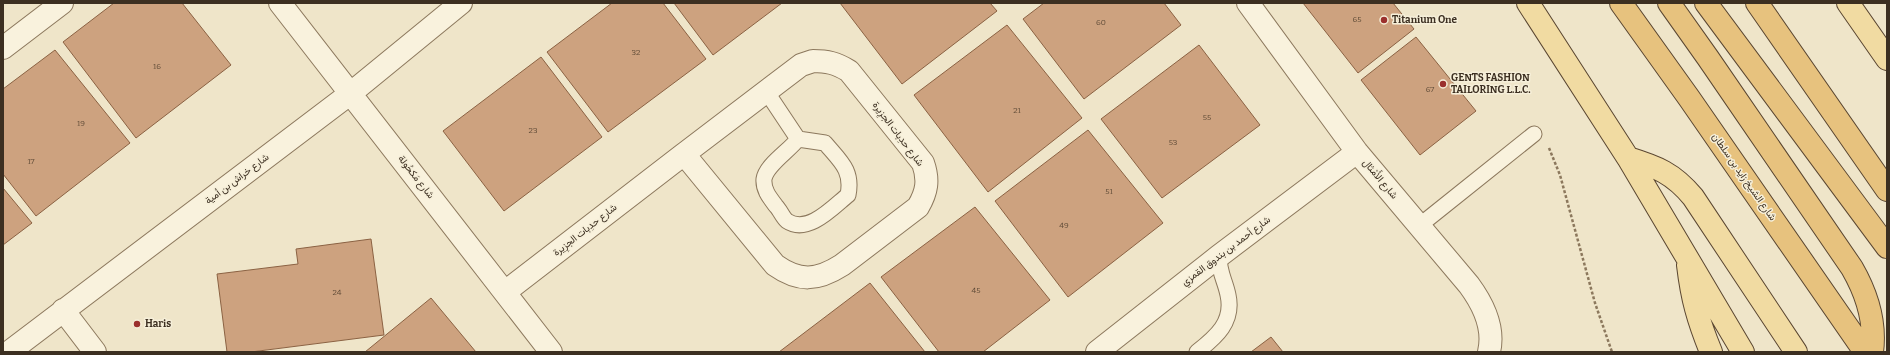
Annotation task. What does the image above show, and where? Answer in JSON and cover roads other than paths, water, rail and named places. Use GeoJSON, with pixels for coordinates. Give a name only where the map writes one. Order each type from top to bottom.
{"type":"FeatureCollection","features":[{"type":"Feature","properties":{"kind":"highway","name":"شارع الشيخ زايد بن سلطان"},"geometry":{"type":"LineString","coordinates":[[1621,3],[1689,98],[1865,352]]}},
{"type":"Feature","properties":{"kind":"highway"},"geometry":{"type":"LineString","coordinates":[[1669,3],[1852,268],[1864,292],[1870,313],[1873,329],[1872,352]]}},
{"type":"Feature","properties":{"kind":"highway"},"geometry":{"type":"LineString","coordinates":[[1706,3],[1887,247]]}},
{"type":"Feature","properties":{"kind":"highway"},"geometry":{"type":"LineString","coordinates":[[1757,3],[1887,190]]}},
{"type":"Feature","properties":{"kind":"main road"},"geometry":{"type":"LineString","coordinates":[[1528,3],[1628,158],[1744,352]]}},
{"type":"Feature","properties":{"kind":"main road"},"geometry":{"type":"LineString","coordinates":[[1848,3],[1887,59]]}},
{"type":"Feature","properties":{"kind":"main road"},"geometry":{"type":"LineString","coordinates":[[1628,158],[1659,168],[1681,182],[1693,197],[1796,352]]}},
{"type":"Feature","properties":{"kind":"main road"},"geometry":{"type":"LineString","coordinates":[[1687,255],[1694,306],[1700,326],[1711,352]]}},
{"type":"Feature","properties":{"kind":"street"},"geometry":{"type":"LineString","coordinates":[[3,48],[62,3]]}},
{"type":"Feature","properties":{"kind":"street","name":"شارع مَكحُولة"},"geometry":{"type":"LineString","coordinates":[[280,3],[551,352]]}},
{"type":"Feature","properties":{"kind":"street","name":"شارع خراش بن أمية"},"geometry":{"type":"LineString","coordinates":[[9,352],[351,93],[461,3]]}},
{"type":"Feature","properties":{"kind":"street","name":"شارع الأَمْثال"},"geometry":{"type":"LineString","coordinates":[[1254,5],[1357,152],[1482,303],[1489,324],[1489,352]]}},
{"type":"Feature","properties":{"kind":"street","name":"شارع حدِبات الجزِيرة"},"geometry":{"type":"LineString","coordinates":[[505,292],[684,154],[766,91],[801,66],[812,61],[825,61],[838,64],[849,71],[923,163],[927,174],[927,186],[924,197],[918,207],[830,273],[816,277],[801,278],[787,273],[775,265],[684,154]]}},
{"type":"Feature","properties":{"kind":"street","name":"شارع أحمد بن بندوق القمزي"},"geometry":{"type":"LineString","coordinates":[[1097,352],[1219,256],[1357,152]]}},
{"type":"Feature","properties":{"kind":"street"},"geometry":{"type":"LineString","coordinates":[[63,310],[95,352]]}},
{"type":"Feature","properties":{"kind":"lane"},"geometry":{"type":"LineString","coordinates":[[766,91],[798,139],[825,143],[848,171],[850,184],[848,195],[810,224],[801,225],[788,221],[767,193],[764,179],[769,168],[792,148],[798,139]]}},
{"type":"Feature","properties":{"kind":"lane"},"geometry":{"type":"LineString","coordinates":[[1419,226],[1534,134]]}},
{"type":"Feature","properties":{"kind":"lane"},"geometry":{"type":"LineString","coordinates":[[1197,352],[1218,335],[1228,316],[1228,295],[1220,271],[1219,256]]}},
{"type":"Feature","properties":{"kind":"place","name":"Titanium One"},"geometry":{"type":"Point","coordinates":[1384,20]}},
{"type":"Feature","properties":{"kind":"place","name":"GENTS FASHION TAILORING L.L.C."},"geometry":{"type":"Point","coordinates":[1443,84]}},
{"type":"Feature","properties":{"kind":"place","name":"Haris"},"geometry":{"type":"Point","coordinates":[137,324]}}]}
